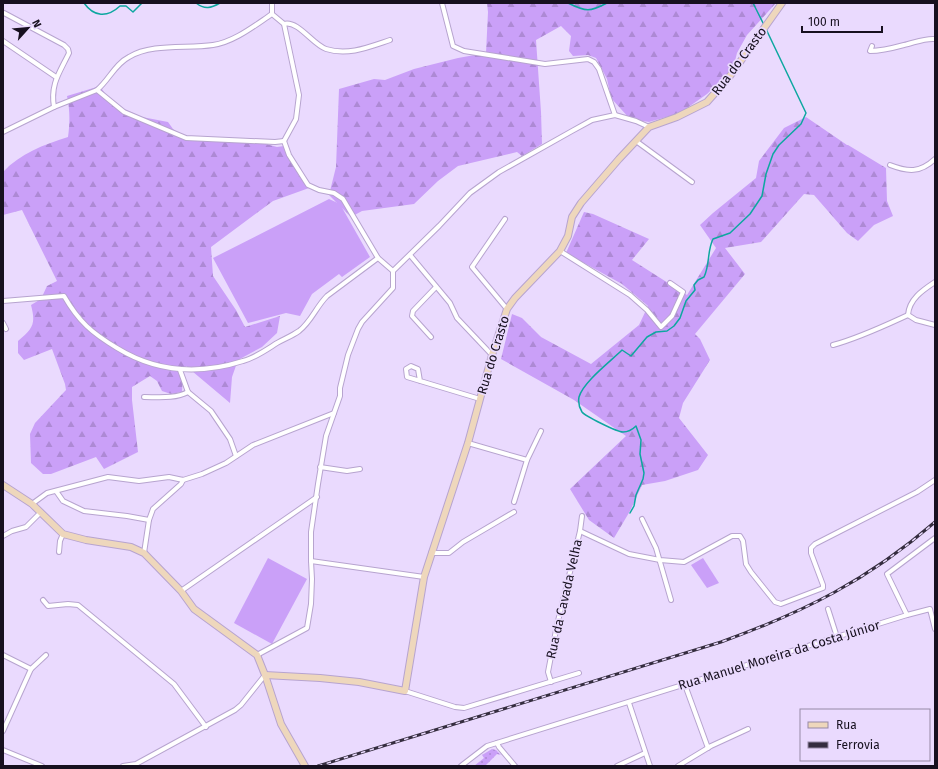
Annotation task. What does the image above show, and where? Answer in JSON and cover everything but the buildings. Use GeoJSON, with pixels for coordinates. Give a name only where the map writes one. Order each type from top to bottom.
{"type":"FeatureCollection","features":[{"type":"Feature","properties":{"kind":"street"},"geometry":{"type":"LineString","coordinates":[[272,3],[272,14]]}},
{"type":"Feature","properties":{"kind":"street"},"geometry":{"type":"LineString","coordinates":[[442,3],[453,46],[464,51],[545,64],[588,60],[594,62],[599,69],[615,115]]}},
{"type":"Feature","properties":{"kind":"street","name":"Rua do Crasto"},"geometry":{"type":"LineString","coordinates":[[405,691],[424,577],[468,443],[492,355],[507,309],[515,298],[560,251],[568,236],[572,217],[581,203],[636,141],[649,127],[677,117],[707,102],[730,76],[782,3]]}},
{"type":"Feature","properties":{"kind":"street"},"geometry":{"type":"LineString","coordinates":[[4,13],[64,45],[68,49],[69,53],[56,77],[52,95],[54,107]]}},
{"type":"Feature","properties":{"kind":"street"},"geometry":{"type":"LineString","coordinates":[[272,14],[284,24],[299,95],[296,119],[284,141],[289,155],[308,185],[319,190],[334,193],[343,199],[378,258],[393,271]]}},
{"type":"Feature","properties":{"kind":"street"},"geometry":{"type":"LineString","coordinates":[[3,132],[54,107],[98,90],[120,64],[128,57],[139,52],[152,49],[214,45],[247,31],[272,14]]}},
{"type":"Feature","properties":{"kind":"street"},"geometry":{"type":"LineString","coordinates":[[284,24],[288,23],[296,26],[318,45],[326,49],[346,52],[364,49],[390,40]]}},
{"type":"Feature","properties":{"kind":"street"},"geometry":{"type":"LineString","coordinates":[[872,46],[870,51],[876,51],[895,48],[920,40],[935,39]]}},
{"type":"Feature","properties":{"kind":"street"},"geometry":{"type":"LineString","coordinates":[[3,41],[56,77]]}},
{"type":"Feature","properties":{"kind":"street"},"geometry":{"type":"LineString","coordinates":[[98,90],[124,112],[186,138],[275,142],[284,141]]}},
{"type":"Feature","properties":{"kind":"street"},"geometry":{"type":"LineString","coordinates":[[257,655],[307,628],[311,592],[311,532],[326,436],[340,396],[340,388],[348,356],[358,329],[393,288],[393,271],[470,194],[499,172],[592,120],[615,115],[636,121],[649,127]]}},
{"type":"Feature","properties":{"kind":"street"},"geometry":{"type":"LineString","coordinates":[[636,141],[692,182]]}},
{"type":"Feature","properties":{"kind":"street"},"geometry":{"type":"LineString","coordinates":[[890,165],[903,170],[915,170],[927,167],[935,159]]}},
{"type":"Feature","properties":{"kind":"street"},"geometry":{"type":"LineString","coordinates":[[505,219],[472,266],[507,309]]}},
{"type":"Feature","properties":{"kind":"street"},"geometry":{"type":"LineString","coordinates":[[560,251],[630,295],[647,310],[661,327],[672,316],[683,292],[670,282]]}},
{"type":"Feature","properties":{"kind":"street"},"geometry":{"type":"LineString","coordinates":[[410,255],[450,303],[457,318],[492,355]]}},
{"type":"Feature","properties":{"kind":"street"},"geometry":{"type":"LineString","coordinates":[[3,301],[64,296],[78,318],[87,328],[102,340],[147,363],[164,368],[193,370],[230,365],[243,361],[264,351],[298,331],[306,325],[326,296],[378,258]]}},
{"type":"Feature","properties":{"kind":"street"},"geometry":{"type":"LineString","coordinates":[[908,315],[909,307],[920,292],[935,282]]}},
{"type":"Feature","properties":{"kind":"street"},"geometry":{"type":"LineString","coordinates":[[431,337],[412,316],[413,310],[436,287]]}},
{"type":"Feature","properties":{"kind":"street"},"geometry":{"type":"LineString","coordinates":[[908,315],[916,320],[935,325]]}},
{"type":"Feature","properties":{"kind":"street"},"geometry":{"type":"LineString","coordinates":[[833,345],[845,342],[908,315]]}},
{"type":"Feature","properties":{"kind":"street"},"geometry":{"type":"LineString","coordinates":[[3,323],[6,329]]}},
{"type":"Feature","properties":{"kind":"street"},"geometry":{"type":"LineString","coordinates":[[180,370],[188,392],[211,411],[230,440],[236,456]]}},
{"type":"Feature","properties":{"kind":"street"},"geometry":{"type":"LineString","coordinates":[[420,381],[480,399]]}},
{"type":"Feature","properties":{"kind":"street"},"geometry":{"type":"LineString","coordinates":[[144,397],[182,395],[188,392]]}},
{"type":"Feature","properties":{"kind":"street"},"geometry":{"type":"LineString","coordinates":[[32,504],[47,493],[108,477],[139,481],[168,477],[184,480],[226,463],[253,445],[334,413]]}},
{"type":"Feature","properties":{"kind":"street"},"geometry":{"type":"LineString","coordinates":[[514,502],[527,460],[541,431]]}},
{"type":"Feature","properties":{"kind":"street"},"geometry":{"type":"LineString","coordinates":[[468,443],[527,460]]}},
{"type":"Feature","properties":{"kind":"street"},"geometry":{"type":"LineString","coordinates":[[320,467],[347,471],[360,469]]}},
{"type":"Feature","properties":{"kind":"street"},"geometry":{"type":"LineString","coordinates":[[144,553],[152,509],[184,480]]}},
{"type":"Feature","properties":{"kind":"street"},"geometry":{"type":"LineString","coordinates":[[580,530],[629,554],[660,560],[684,562],[732,536],[740,536],[743,541],[746,564],[750,572],[775,602],[781,604],[823,588],[811,553],[815,544],[917,492],[935,480]]}},
{"type":"Feature","properties":{"kind":"street"},"geometry":{"type":"LineString","coordinates":[[3,485],[32,504],[63,534],[86,540],[131,547],[144,553],[181,591],[194,609],[257,655],[281,724],[304,765]]}},
{"type":"Feature","properties":{"kind":"street"},"geometry":{"type":"LineString","coordinates":[[56,491],[63,500],[84,511],[149,520]]}},
{"type":"Feature","properties":{"kind":"street"},"geometry":{"type":"LineString","coordinates":[[181,591],[316,497]]}},
{"type":"Feature","properties":{"kind":"street"},"geometry":{"type":"LineString","coordinates":[[3,536],[12,531],[26,527],[40,512]]}},
{"type":"Feature","properties":{"kind":"street"},"geometry":{"type":"LineString","coordinates":[[431,553],[449,553],[463,542],[514,512]]}},
{"type":"Feature","properties":{"kind":"street","name":"Rua da Cavada Velha"},"geometry":{"type":"LineString","coordinates":[[551,682],[548,672],[557,625],[582,516]]}},
{"type":"Feature","properties":{"kind":"street"},"geometry":{"type":"LineString","coordinates":[[642,519],[656,548],[671,600]]}},
{"type":"Feature","properties":{"kind":"street"},"geometry":{"type":"LineString","coordinates":[[59,552],[60,541],[63,534]]}},
{"type":"Feature","properties":{"kind":"street"},"geometry":{"type":"LineString","coordinates":[[907,615],[887,574],[935,538]]}},
{"type":"Feature","properties":{"kind":"street"},"geometry":{"type":"LineString","coordinates":[[310,561],[424,577]]}},
{"type":"Feature","properties":{"kind":"street"},"geometry":{"type":"LineString","coordinates":[[43,600],[48,606],[68,604],[78,605],[174,684],[206,727]]}},
{"type":"Feature","properties":{"kind":"street"},"geometry":{"type":"LineString","coordinates":[[828,609],[837,637]]}},
{"type":"Feature","properties":{"kind":"street","name":"Rua Manuel Moreira da Costa Júnior"},"geometry":{"type":"LineString","coordinates":[[461,766],[487,746],[629,703],[907,615],[930,609],[935,629]]}},
{"type":"Feature","properties":{"kind":"street"},"geometry":{"type":"LineString","coordinates":[[3,654],[31,670]]}},
{"type":"Feature","properties":{"kind":"street"},"geometry":{"type":"LineString","coordinates":[[3,731],[31,670],[46,655]]}},
{"type":"Feature","properties":{"kind":"street"},"geometry":{"type":"LineString","coordinates":[[265,675],[359,682],[405,691],[455,707],[464,708],[578,673]]}},
{"type":"Feature","properties":{"kind":"street"},"geometry":{"type":"LineString","coordinates":[[123,766],[136,764],[206,727],[234,710],[241,705],[265,675]]}},
{"type":"Feature","properties":{"kind":"street"},"geometry":{"type":"LineString","coordinates":[[685,685],[708,748]]}},
{"type":"Feature","properties":{"kind":"street"},"geometry":{"type":"LineString","coordinates":[[629,703],[650,766]]}},
{"type":"Feature","properties":{"kind":"street"},"geometry":{"type":"LineString","coordinates":[[678,766],[708,748],[748,729]]}},
{"type":"Feature","properties":{"kind":"street"},"geometry":{"type":"LineString","coordinates":[[497,743],[515,766]]}},
{"type":"Feature","properties":{"kind":"street"},"geometry":{"type":"LineString","coordinates":[[3,750],[42,766]]}},
{"type":"Feature","properties":{"kind":"street"},"geometry":{"type":"LineString","coordinates":[[617,766],[645,753]]}},
{"type":"Feature","properties":{"kind":"green space"},"geometry":{"type":"Polygon","coordinates":[[[487,3],[776,3],[747,35],[737,53],[733,69],[707,94],[680,113],[649,122],[630,119],[611,98],[607,79],[596,58],[588,55],[573,56],[569,51],[571,36],[561,26],[536,40],[542,144],[522,156],[517,152],[458,166],[438,181],[414,204],[362,211],[351,217],[329,195],[336,167],[339,89],[374,79],[385,80],[414,69],[486,53],[487,3]]]}},
{"type":"Feature","properties":{"kind":"green space"},"geometry":{"type":"Polygon","coordinates":[[[100,86],[111,103],[142,117],[168,122],[173,129],[180,134],[191,137],[266,144],[277,147],[284,146],[291,154],[298,174],[309,188],[273,201],[211,247],[213,276],[236,310],[245,327],[280,316],[277,333],[262,347],[238,360],[232,377],[230,403],[186,366],[183,375],[182,392],[171,394],[162,391],[157,381],[150,376],[132,387],[138,452],[104,469],[96,457],[51,474],[43,474],[31,463],[30,434],[35,423],[66,390],[65,384],[52,349],[24,360],[18,353],[18,341],[27,333],[32,325],[33,317],[31,305],[41,299],[47,286],[57,281],[22,210],[3,215],[3,172],[10,165],[33,150],[68,137],[69,106],[67,96],[100,86]]]}},
{"type":"Feature","properties":{"kind":"green space"},"geometry":{"type":"Polygon","coordinates":[[[806,117],[847,145],[886,168],[887,201],[893,216],[874,225],[858,241],[847,233],[814,195],[804,194],[761,242],[725,248],[745,274],[695,334],[700,339],[710,360],[683,403],[679,418],[708,455],[698,470],[665,481],[642,485],[630,511],[614,538],[589,520],[570,489],[626,436],[574,400],[501,359],[512,314],[522,318],[541,337],[591,364],[639,325],[648,306],[622,284],[566,253],[584,212],[593,214],[649,239],[632,260],[687,295],[716,248],[700,225],[756,178],[759,161],[784,128],[806,117]]]}},
{"type":"Feature","properties":{"kind":"green space"},"geometry":{"type":"Polygon","coordinates":[[[329,199],[340,204],[370,257],[342,277],[339,274],[312,294],[300,316],[286,313],[248,323],[213,258],[329,199]]]}},
{"type":"Feature","properties":{"kind":"green space"},"geometry":{"type":"Polygon","coordinates":[[[268,558],[307,579],[272,644],[234,623],[268,558]]]}},
{"type":"Feature","properties":{"kind":"green space"},"geometry":{"type":"Polygon","coordinates":[[[703,558],[719,583],[707,588],[691,565],[703,558]]]}},
{"type":"Feature","properties":{"kind":"green space"},"geometry":{"type":"Polygon","coordinates":[[[492,749],[496,750],[501,755],[497,754],[485,766],[474,766],[484,758],[482,755],[492,749]]]}},
{"type":"Feature","properties":{"kind":"waterway"},"geometry":{"type":"LineString","coordinates":[[84,3],[92,11],[101,14],[110,13],[120,6],[126,6],[133,12],[142,3]]}},
{"type":"Feature","properties":{"kind":"waterway"},"geometry":{"type":"LineString","coordinates":[[196,3],[202,7],[208,8],[220,3]]}},
{"type":"Feature","properties":{"kind":"waterway"},"geometry":{"type":"LineString","coordinates":[[568,3],[588,10],[607,3]]}},
{"type":"Feature","properties":{"kind":"waterway"},"geometry":{"type":"LineString","coordinates":[[753,3],[764,25]]}},
{"type":"Feature","properties":{"kind":"waterway"},"geometry":{"type":"LineString","coordinates":[[630,513],[634,506],[636,495],[644,473],[640,454],[641,440],[636,426],[623,432],[601,424],[582,412],[579,404],[579,397],[591,378],[622,350],[631,356],[647,337],[656,332],[667,331],[674,326],[680,318],[686,301],[695,290],[694,285],[698,280],[704,277],[713,239],[730,233],[750,214],[762,196],[766,174],[773,154],[779,145],[801,124],[806,113],[766,29]]}},
{"type":"Feature","properties":{"kind":"railway"},"geometry":{"type":"LineString","coordinates":[[318,766],[721,642],[751,631],[808,606],[860,578],[910,543],[935,522]]}}]}
